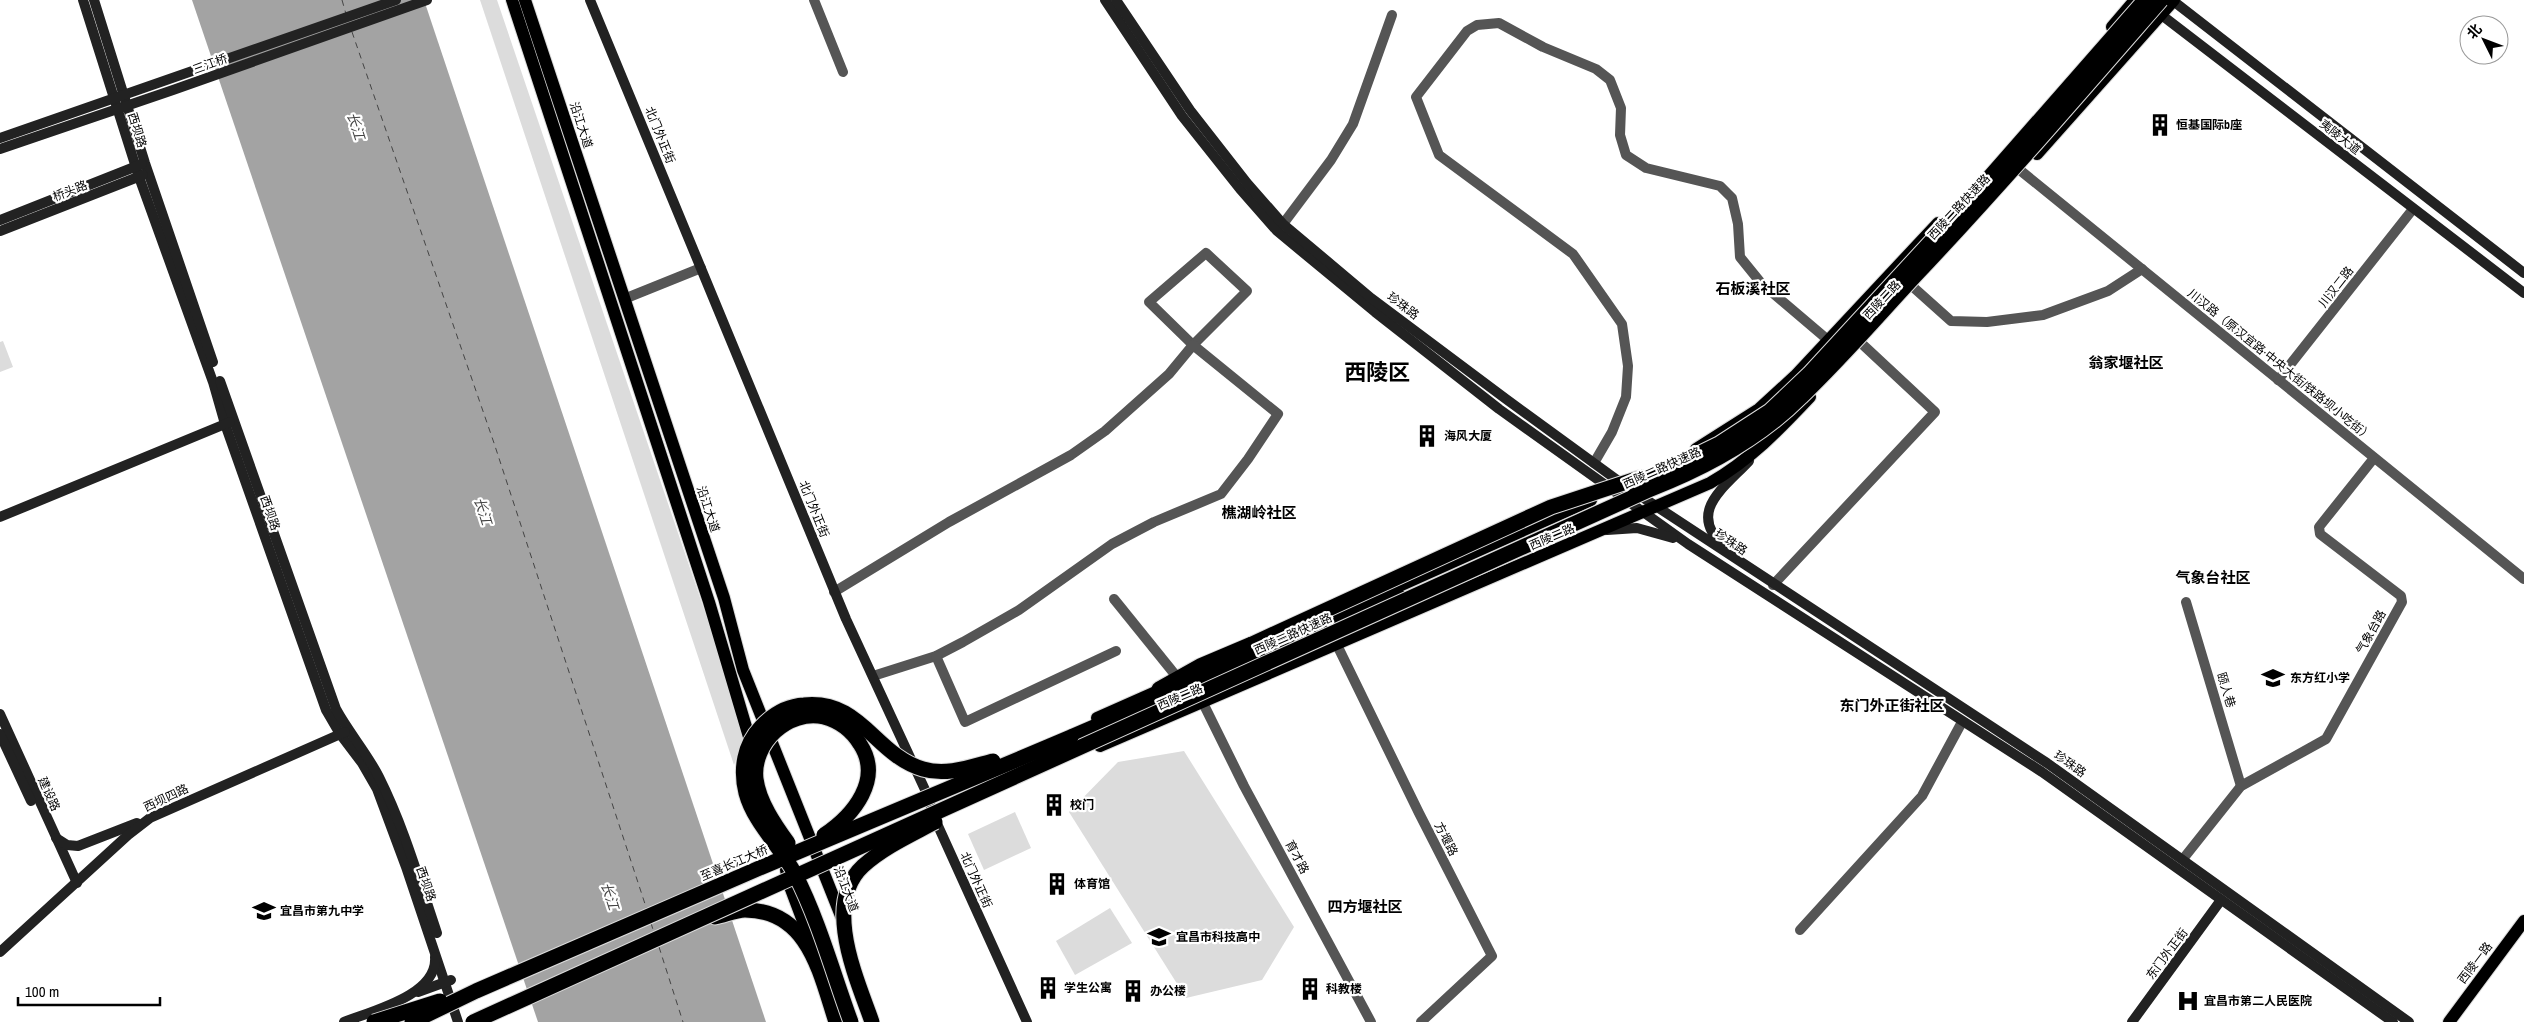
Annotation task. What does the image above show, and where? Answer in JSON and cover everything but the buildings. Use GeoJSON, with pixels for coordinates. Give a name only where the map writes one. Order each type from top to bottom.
{"type":"FeatureCollection","features":[{"type":"Feature","properties":{"kind":"highway","name":"西陵二路快速路"},"geometry":{"type":"LineString","coordinates":[[1070,737],[1445,575],[1665,471],[1743,430],[1770,411],[1809,374],[1973,196],[2144,0]]}},
{"type":"Feature","properties":{"kind":"highway","name":"西陵二路快速路"},"geometry":{"type":"LineString","coordinates":[[1035,767],[1642,493],[1691,474],[1749,439],[1800,398],[1940,250],[2168,3]]}},
{"type":"Feature","properties":{"kind":"highway"},"geometry":{"type":"LineString","coordinates":[[1153,693],[1179,680],[1200,666],[1551,507],[1665,471]]}},
{"type":"Feature","properties":{"kind":"highway"},"geometry":{"type":"LineString","coordinates":[[851,1022],[806,896],[794,872],[747,796],[743,778],[744,759],[756,732],[771,718],[788,708],[815,704],[828,705],[846,712],[905,761],[923,770],[941,772],[966,769],[1070,737]]}},
{"type":"Feature","properties":{"kind":"highway"},"geometry":{"type":"LineString","coordinates":[[790,855],[836,827],[864,794],[868,780],[866,752],[857,739],[842,725],[824,717],[796,720],[776,730],[760,751],[756,778],[765,805],[802,866],[815,893],[862,1022]]}},
{"type":"Feature","properties":{"kind":"highway","name":"至喜长江大桥"},"geometry":{"type":"LineString","coordinates":[[412,1022],[476,991],[790,855],[1070,737]]}},
{"type":"Feature","properties":{"kind":"highway"},"geometry":{"type":"LineString","coordinates":[[479,1020],[1035,767]]}},
{"type":"Feature","properties":{"kind":"highway"},"geometry":{"type":"LineString","coordinates":[[872,1022],[844,928],[845,902],[854,879],[862,867],[885,849],[1035,767]]}},
{"type":"Feature","properties":{"kind":"highway"},"geometry":{"type":"LineString","coordinates":[[692,923],[744,910],[764,912],[784,919],[795,928],[807,945],[820,973],[836,1022]]}},
{"type":"Feature","properties":{"kind":"highway"},"geometry":{"type":"LineString","coordinates":[[374,1022],[410,1009],[476,991]]}},
{"type":"Feature","properties":{"kind":"main road","name":"西坝路"},"geometry":{"type":"LineString","coordinates":[[83,0],[326,710],[375,770],[403,832],[449,981],[466,1022]]}},
{"type":"Feature","properties":{"kind":"main road","name":"西坝路"},"geometry":{"type":"LineString","coordinates":[[94,0],[142,170]]}},
{"type":"Feature","properties":{"kind":"main road","name":"三江桥"},"geometry":{"type":"LineString","coordinates":[[0,138],[396,0]]}},
{"type":"Feature","properties":{"kind":"main road","name":"三江桥"},"geometry":{"type":"LineString","coordinates":[[0,149],[427,0]]}},
{"type":"Feature","properties":{"kind":"main road"},"geometry":{"type":"LineString","coordinates":[[512,0],[710,602],[790,855],[789,884],[840,1022]]}},
{"type":"Feature","properties":{"kind":"main road","name":"沿江大道"},"geometry":{"type":"LineString","coordinates":[[525,0],[724,598],[743,670],[813,841],[879,1022]]}},
{"type":"Feature","properties":{"kind":"main road","name":"北门外正街"},"geometry":{"type":"LineString","coordinates":[[590,0],[834,592],[1027,1022]]}},
{"type":"Feature","properties":{"kind":"main road","name":"珍珠路"},"geometry":{"type":"LineString","coordinates":[[1105,0],[1182,116],[1277,231],[1365,304],[1499,409],[1688,544],[2042,772],[2393,1022]]}},
{"type":"Feature","properties":{"kind":"main road","name":"珍珠路"},"geometry":{"type":"LineString","coordinates":[[1116,0],[1190,110],[1246,183],[1283,224],[1371,298],[1624,485],[1773,585],[2047,763],[2409,1022]]}},
{"type":"Feature","properties":{"kind":"main road","name":"西陵二路"},"geometry":{"type":"LineString","coordinates":[[1179,680],[1624,485],[1688,454],[1758,409],[1795,376],[2002,155],[2135,0]]}},
{"type":"Feature","properties":{"kind":"main road","name":"夷陵大道"},"geometry":{"type":"LineString","coordinates":[[2144,0],[2168,3],[2524,273]]}},
{"type":"Feature","properties":{"kind":"main road","name":"西陵二路"},"geometry":{"type":"LineString","coordinates":[[789,884],[934,817],[1644,513],[1730,472],[1770,440],[1861,343],[2021,171],[2168,3]]}},
{"type":"Feature","properties":{"kind":"main road","name":"夷陵大道"},"geometry":{"type":"LineString","coordinates":[[2168,3],[2413,209],[2524,293]]}},
{"type":"Feature","properties":{"kind":"main road","name":"桥头路"},"geometry":{"type":"LineString","coordinates":[[0,220],[142,170]]}},
{"type":"Feature","properties":{"kind":"main road","name":"桥头路"},"geometry":{"type":"LineString","coordinates":[[0,231],[142,170]]}},
{"type":"Feature","properties":{"kind":"main road"},"geometry":{"type":"LineString","coordinates":[[0,517],[229,422]]}},
{"type":"Feature","properties":{"kind":"main road"},"geometry":{"type":"LineString","coordinates":[[1752,571],[1718,541],[1709,526],[1707,510],[1719,492],[1770,440]]}},
{"type":"Feature","properties":{"kind":"main road"},"geometry":{"type":"LineString","coordinates":[[1603,530],[1637,528],[1658,532],[1688,544]]}},
{"type":"Feature","properties":{"kind":"main road","name":"西陵二路"},"geometry":{"type":"LineString","coordinates":[[790,855],[813,841],[926,794],[1153,693]]}},
{"type":"Feature","properties":{"kind":"main road","name":"建设路"},"geometry":{"type":"LineString","coordinates":[[0,714],[75,885]]}},
{"type":"Feature","properties":{"kind":"main road","name":"西坝路"},"geometry":{"type":"LineString","coordinates":[[344,733],[377,789],[435,949],[449,981]]}},
{"type":"Feature","properties":{"kind":"main road","name":"西坝四路"},"geometry":{"type":"LineString","coordinates":[[0,952],[75,885],[128,834],[150,818],[344,733]]}},
{"type":"Feature","properties":{"kind":"main road","name":"建设路"},"geometry":{"type":"LineString","coordinates":[[0,734],[75,885]]}},
{"type":"Feature","properties":{"kind":"main road"},"geometry":{"type":"LineString","coordinates":[[56,838],[67,845],[78,846],[150,818]]}},
{"type":"Feature","properties":{"kind":"main road","name":"东门外正街"},"geometry":{"type":"LineString","coordinates":[[2132,1022],[2222,900]]}},
{"type":"Feature","properties":{"kind":"main road","name":"西陵一路"},"geometry":{"type":"LineString","coordinates":[[2448,1022],[2524,921]]}},
{"type":"Feature","properties":{"kind":"main road","name":"西陵一路"},"geometry":{"type":"LineString","coordinates":[[2458,1022],[2524,933]]}},
{"type":"Feature","properties":{"kind":"main road"},"geometry":{"type":"LineString","coordinates":[[413,994],[433,972],[436,964],[435,949]]}},
{"type":"Feature","properties":{"kind":"main road"},"geometry":{"type":"LineString","coordinates":[[344,1022],[449,981]]}},
{"type":"Feature","properties":{"kind":"main road","name":"西坝路"},"geometry":{"type":"LineString","coordinates":[[453,993],[458,1022]]}},
{"type":"Feature","properties":{"kind":"main road"},"geometry":{"type":"LineString","coordinates":[[390,1022],[453,993]]}},
{"type":"Feature","properties":{"kind":"street"},"geometry":{"type":"LineString","coordinates":[[814,0],[843,72]]}},
{"type":"Feature","properties":{"kind":"street"},"geometry":{"type":"LineString","coordinates":[[1283,224],[1331,160],[1353,124],[1392,15]]}},
{"type":"Feature","properties":{"kind":"street"},"geometry":{"type":"LineString","coordinates":[[1594,463],[1612,432],[1626,397],[1628,366],[1622,324],[1573,254],[1439,154],[1416,97],[1467,31],[1477,25],[1499,23],[1543,48],[1596,69],[1610,80],[1621,108],[1620,135],[1626,155],[1646,168],[1720,186],[1732,198],[1738,224],[1740,257],[1761,283],[1828,340]]}},
{"type":"Feature","properties":{"kind":"street","name":"川汉路（原汉宜路·中央大街/铁路坝小吃街）"},"geometry":{"type":"LineString","coordinates":[[2021,171],[2524,579]]}},
{"type":"Feature","properties":{"kind":"street","name":"川汉二路"},"geometry":{"type":"LineString","coordinates":[[2278,380],[2413,209]]}},
{"type":"Feature","properties":{"kind":"street"},"geometry":{"type":"LineString","coordinates":[[834,592],[950,522],[1071,455],[1105,431],[1169,374],[1193,345],[1247,291],[1206,253],[1149,302],[1193,345],[1278,414],[1248,459],[1220,494],[1154,522],[1112,544],[1019,610],[936,656],[873,676]]}},
{"type":"Feature","properties":{"kind":"street"},"geometry":{"type":"LineString","coordinates":[[624,299],[701,268]]}},
{"type":"Feature","properties":{"kind":"street"},"geometry":{"type":"LineString","coordinates":[[1913,287],[1951,321],[1986,322],[2043,315],[2108,291],[2142,269]]}},
{"type":"Feature","properties":{"kind":"street"},"geometry":{"type":"LineString","coordinates":[[1773,585],[1935,412],[1861,343]]}},
{"type":"Feature","properties":{"kind":"street","name":"气象台路"},"geometry":{"type":"LineString","coordinates":[[2183,859],[2241,786],[2326,739],[2402,602],[2401,596],[2320,534],[2318,527],[2374,458]]}},
{"type":"Feature","properties":{"kind":"street"},"geometry":{"type":"LineString","coordinates":[[1114,599],[1179,680]]}},
{"type":"Feature","properties":{"kind":"street","name":"颐人巷"},"geometry":{"type":"LineString","coordinates":[[2186,602],[2241,786]]}},
{"type":"Feature","properties":{"kind":"street","name":"方堰路"},"geometry":{"type":"LineString","coordinates":[[1337,645],[1418,812],[1492,956],[1421,1022]]}},
{"type":"Feature","properties":{"kind":"street"},"geometry":{"type":"LineString","coordinates":[[936,656],[965,722],[1116,651]]}},
{"type":"Feature","properties":{"kind":"street","name":"育才路"},"geometry":{"type":"LineString","coordinates":[[1203,703],[1244,786],[1371,1022]]}},
{"type":"Feature","properties":{"kind":"street"},"geometry":{"type":"LineString","coordinates":[[1800,930],[1922,796],[1962,722]]}},
{"type":"Feature","properties":{"kind":"shaded area"},"geometry":{"type":"Polygon","coordinates":[[[480,0],[497,0],[746,733],[734,765],[480,0]]]}},
{"type":"Feature","properties":{"kind":"shaded area"},"geometry":{"type":"Polygon","coordinates":[[[3,341],[13,367],[0,372],[0,342],[3,341]]]}},
{"type":"Feature","properties":{"kind":"shaded area"},"geometry":{"type":"Polygon","coordinates":[[[1184,751],[1294,927],[1262,980],[1186,998],[1069,812],[1118,762],[1184,751]]]}},
{"type":"Feature","properties":{"kind":"shaded area"},"geometry":{"type":"Polygon","coordinates":[[[1015,812],[1031,848],[984,870],[968,834],[1015,812]]]}},
{"type":"Feature","properties":{"kind":"shaded area"},"geometry":{"type":"Polygon","coordinates":[[[1110,908],[1132,943],[1075,975],[1056,941],[1110,908]]]}},
{"type":"Feature","properties":{"kind":"water","name":"长江"},"geometry":{"type":"Polygon","coordinates":[[[192,0],[424,0],[766,1022],[538,1022],[192,0]]]}},
{"type":"Feature","properties":{"kind":"ferry route"},"geometry":{"type":"LineString","coordinates":[[342,0],[346,14]]}},
{"type":"Feature","properties":{"kind":"ferry route"},"geometry":{"type":"LineString","coordinates":[[352,32],[494,443],[647,910]]}},
{"type":"Feature","properties":{"kind":"ferry route"},"geometry":{"type":"LineString","coordinates":[[651,923],[654,933]]}},
{"type":"Feature","properties":{"kind":"ferry route"},"geometry":{"type":"LineString","coordinates":[[659,947],[683,1022]]}},
{"type":"Feature","properties":{"kind":"place","name":"恒基国际b座"},"geometry":{"type":"Point","coordinates":[2160,125]}},
{"type":"Feature","properties":{"kind":"place","name":"海风大厦"},"geometry":{"type":"Point","coordinates":[1427,436]}},
{"type":"Feature","properties":{"kind":"place","name":"东方红小学"},"geometry":{"type":"Point","coordinates":[2273,678]}},
{"type":"Feature","properties":{"kind":"place","name":"校门"},"geometry":{"type":"Point","coordinates":[1054,805]}},
{"type":"Feature","properties":{"kind":"place","name":"体育馆"},"geometry":{"type":"Point","coordinates":[1057,884]}},
{"type":"Feature","properties":{"kind":"place","name":"宜昌市第九中学"},"geometry":{"type":"Point","coordinates":[264,911]}},
{"type":"Feature","properties":{"kind":"place","name":"宜昌市科技高中"},"geometry":{"type":"Point","coordinates":[1159,937]}},
{"type":"Feature","properties":{"kind":"place","name":"学生公寓"},"geometry":{"type":"Point","coordinates":[1048,988]}},
{"type":"Feature","properties":{"kind":"place","name":"科教楼"},"geometry":{"type":"Point","coordinates":[1310,989]}},
{"type":"Feature","properties":{"kind":"place","name":"办公楼"},"geometry":{"type":"Point","coordinates":[1133,991]}},
{"type":"Feature","properties":{"kind":"place","name":"宜昌市第二人民医院"},"geometry":{"type":"Point","coordinates":[2188,1001]}},
{"type":"Feature","properties":{"kind":"district","name":"石板溪社区"},"geometry":{"type":"Point","coordinates":[1753,289]}},
{"type":"Feature","properties":{"kind":"district","name":"翁家堰社区"},"geometry":{"type":"Point","coordinates":[2126,363]}},
{"type":"Feature","properties":{"kind":"district","name":"西陵区"},"geometry":{"type":"Point","coordinates":[1377,372]}},
{"type":"Feature","properties":{"kind":"district","name":"樵湖岭社区"},"geometry":{"type":"Point","coordinates":[1259,513]}},
{"type":"Feature","properties":{"kind":"district","name":"气象台社区"},"geometry":{"type":"Point","coordinates":[2213,578]}},
{"type":"Feature","properties":{"kind":"district","name":"东门外正街社区"},"geometry":{"type":"Point","coordinates":[1892,706]}},
{"type":"Feature","properties":{"kind":"district","name":"四方堰社区"},"geometry":{"type":"Point","coordinates":[1365,907]}}]}
